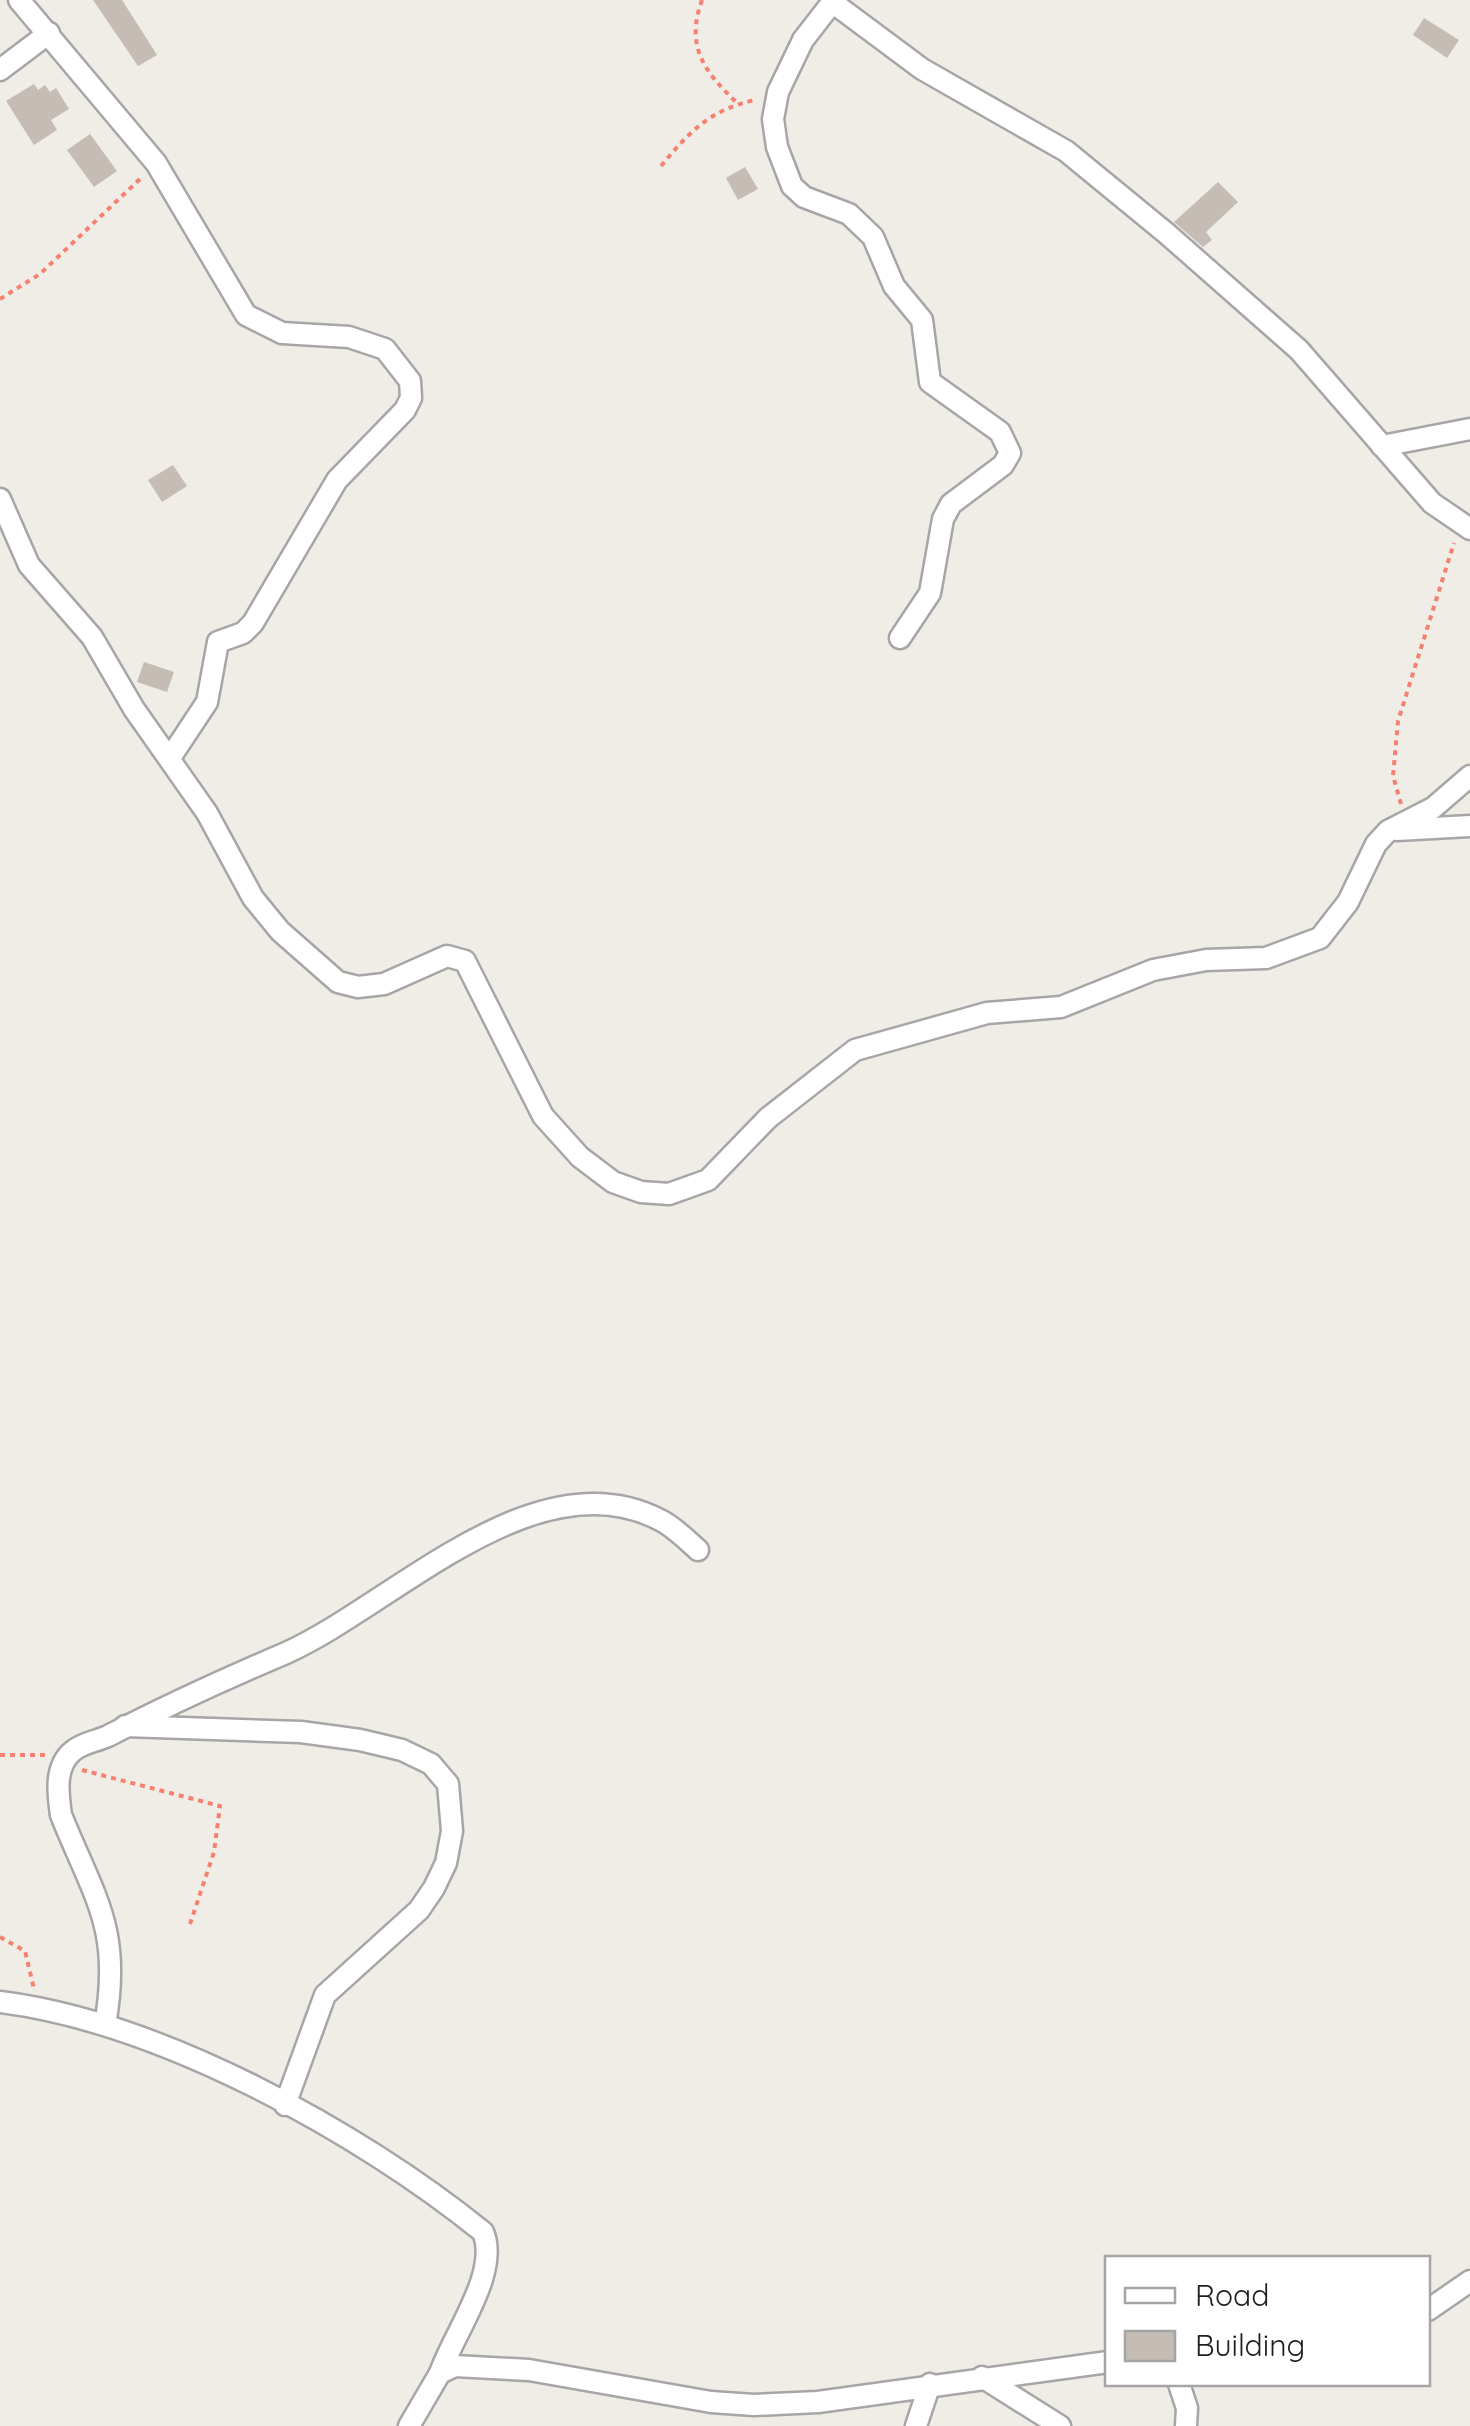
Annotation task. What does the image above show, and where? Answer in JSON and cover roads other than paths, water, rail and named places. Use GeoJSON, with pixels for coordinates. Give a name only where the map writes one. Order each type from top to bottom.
{"type":"FeatureCollection","features":[{"type":"Feature","properties":{"kind":"street"},"geometry":{"type":"LineString","coordinates":[[19,0],[156,163],[246,315],[282,334],[349,338],[385,348],[401,364],[410,381],[411,398],[405,410],[337,480],[253,623],[242,634],[218,642],[208,702],[170,758]]}},
{"type":"Feature","properties":{"kind":"street"},"geometry":{"type":"LineString","coordinates":[[900,638],[930,592],[943,518],[967,488],[1003,465],[1010,453],[1007,441],[930,382],[922,320],[894,286],[872,237],[859,221],[804,196],[784,174],[773,119],[778,92],[802,40],[833,1],[922,69],[1066,152],[1299,350],[1432,503],[1466,528]]}},
{"type":"Feature","properties":{"kind":"street"},"geometry":{"type":"LineString","coordinates":[[0,70],[49,33]]}},
{"type":"Feature","properties":{"kind":"street"},"geometry":{"type":"LineString","coordinates":[[1382,446],[1470,429]]}},
{"type":"Feature","properties":{"kind":"street"},"geometry":{"type":"LineString","coordinates":[[0,500],[29,564],[92,637],[134,709],[207,814],[253,898],[312,961],[338,982],[358,987],[384,984],[447,956],[465,961],[543,1116],[602,1174],[640,1192],[669,1194],[708,1180],[768,1118],[826,1078],[855,1050],[879,1041],[987,1014],[1060,1007],[1152,970],[1206,960],[1266,958],[1320,938],[1336,920],[1376,844],[1388,831],[1433,808],[1470,776]]}},
{"type":"Feature","properties":{"kind":"street"},"geometry":{"type":"LineString","coordinates":[[1388,831],[1470,826]]}},
{"type":"Feature","properties":{"kind":"street"},"geometry":{"type":"LineString","coordinates":[[106,2025],[111,1941],[61,1815],[58,1780],[74,1750],[285,1653],[466,1544],[520,1518],[569,1507],[609,1505],[640,1511],[666,1523],[698,1550]]}},
{"type":"Feature","properties":{"kind":"street"},"geometry":{"type":"LineString","coordinates":[[123,1726],[300,1732],[360,1740],[416,1757],[430,1764],[448,1784],[452,1831],[446,1863],[434,1888],[419,1910],[325,1996],[285,2106]]}},
{"type":"Feature","properties":{"kind":"street"},"geometry":{"type":"LineString","coordinates":[[0,2002],[106,2025],[285,2106],[390,2165],[483,2232],[490,2249],[485,2274],[454,2334],[440,2373],[409,2426]]}},
{"type":"Feature","properties":{"kind":"street"},"geometry":{"type":"LineString","coordinates":[[1430,2309],[1470,2281]]}},
{"type":"Feature","properties":{"kind":"street"},"geometry":{"type":"LineString","coordinates":[[440,2373],[455,2366],[529,2370],[710,2402],[754,2404],[818,2402],[1105,2362]]}},
{"type":"Feature","properties":{"kind":"street"},"geometry":{"type":"LineString","coordinates":[[982,2377],[1060,2426]]}},
{"type":"Feature","properties":{"kind":"street"},"geometry":{"type":"LineString","coordinates":[[916,2426],[930,2384]]}},
{"type":"Feature","properties":{"kind":"street"},"geometry":{"type":"LineString","coordinates":[[1180,2386],[1187,2408],[1186,2426]]}}]}
